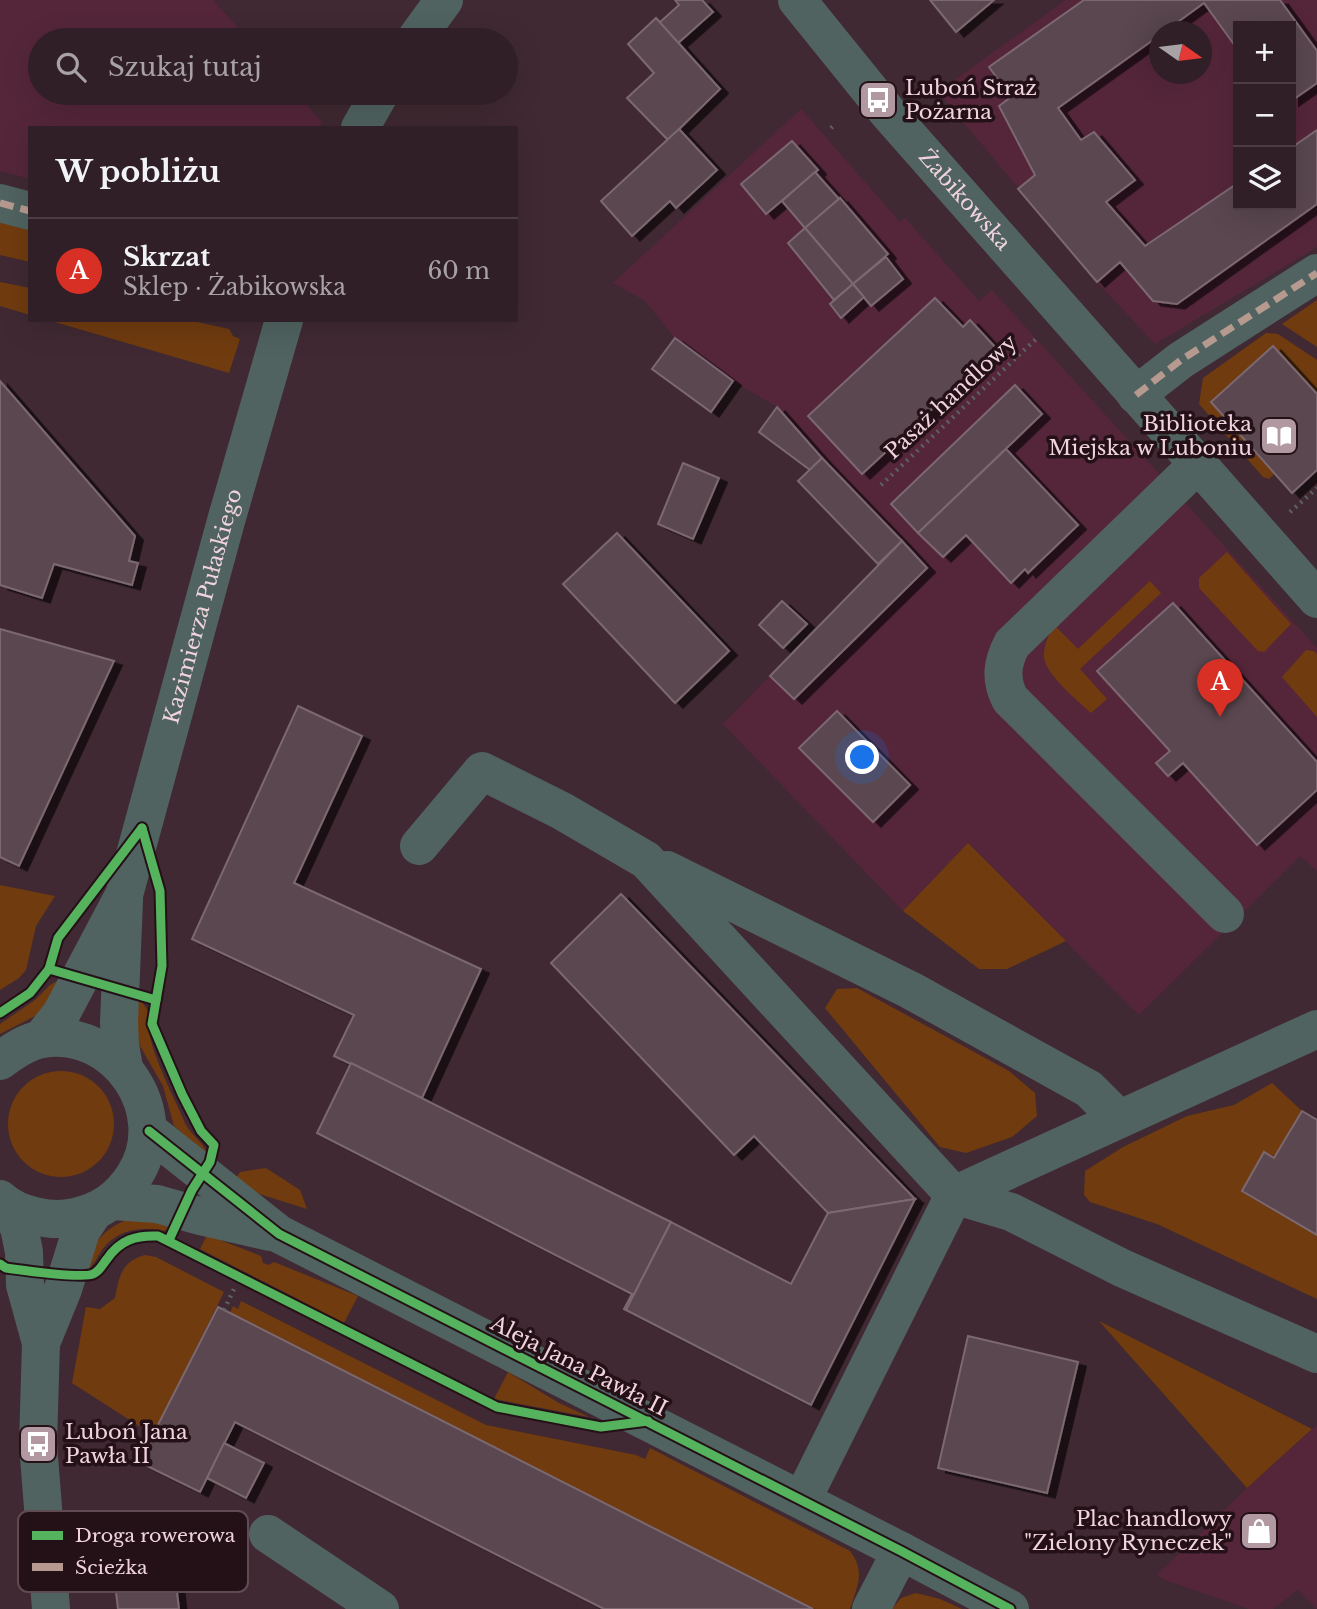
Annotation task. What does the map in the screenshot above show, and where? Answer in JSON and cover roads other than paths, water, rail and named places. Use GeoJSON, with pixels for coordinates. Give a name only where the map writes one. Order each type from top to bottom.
{"type":"FeatureCollection","features":[{"type":"Feature","properties":{"kind":"street"},"geometry":{"type":"LineString","coordinates":[[424,28],[444,0]]}},
{"type":"Feature","properties":{"kind":"street","name":"Żabikowska"},"geometry":{"type":"LineString","coordinates":[[797,0],[890,115],[1317,599]]}},
{"type":"Feature","properties":{"kind":"street"},"geometry":{"type":"LineString","coordinates":[[361,126],[373,105]]}},
{"type":"Feature","properties":{"kind":"street"},"geometry":{"type":"LineString","coordinates":[[0,202],[28,210]]}},
{"type":"Feature","properties":{"kind":"street"},"geometry":{"type":"LineString","coordinates":[[1136,395],[1181,360],[1317,273]]}},
{"type":"Feature","properties":{"kind":"street","name":"Kazimierza Pułaskiego"},"geometry":{"type":"LineString","coordinates":[[41,1039],[61,1014],[124,895],[283,322]]}},
{"type":"Feature","properties":{"kind":"street"},"geometry":{"type":"LineString","coordinates":[[1197,465],[1012,644],[1004,659],[1002,674],[1004,688],[1010,699],[1226,914]]}},
{"type":"Feature","properties":{"kind":"street"},"geometry":{"type":"LineString","coordinates":[[419,846],[482,771],[562,811],[646,860],[910,990],[1089,1090],[1118,1118]]}},
{"type":"Feature","properties":{"kind":"street"},"geometry":{"type":"LineString","coordinates":[[646,860],[954,1195],[1012,1212],[1122,1268],[1317,1354]]}},
{"type":"Feature","properties":{"kind":"street","name":"Kazimierza Pułaskiego"},"geometry":{"type":"LineString","coordinates":[[124,895],[119,1022],[124,1068]]}},
{"type":"Feature","properties":{"kind":"street"},"geometry":{"type":"LineString","coordinates":[[802,1500],[954,1195],[1317,1029]]}},
{"type":"Feature","properties":{"kind":"street"},"geometry":{"type":"LineString","coordinates":[[0,1061],[16,1049],[41,1039],[65,1038],[85,1043],[105,1052],[124,1068],[139,1089],[146,1109],[149,1131],[146,1151],[138,1169],[127,1186],[81,1231],[63,1289],[41,1343]]}},
{"type":"Feature","properties":{"kind":"street","name":"Aleja Jana Pawła II"},"geometry":{"type":"LineString","coordinates":[[149,1131],[279,1234],[1010,1609]]}},
{"type":"Feature","properties":{"kind":"street"},"geometry":{"type":"LineString","coordinates":[[2,1201],[19,1227],[24,1252],[25,1285],[41,1343],[38,1444],[43,1511]]}},
{"type":"Feature","properties":{"kind":"street","name":"Aleja Jana Pawła II"},"geometry":{"type":"LineString","coordinates":[[2,1201],[24,1213],[48,1219],[69,1219],[103,1207],[157,1204],[279,1234]]}},
{"type":"Feature","properties":{"kind":"street"},"geometry":{"type":"LineString","coordinates":[[268,1534],[380,1609]]}},
{"type":"Feature","properties":{"kind":"street"},"geometry":{"type":"LineString","coordinates":[[871,1609],[901,1551]]}},
{"type":"Feature","properties":{"kind":"place","name":"Luboń Straż Pożarna"},"geometry":{"type":"Point","coordinates":[878,100]}},
{"type":"Feature","properties":{"kind":"place","name":"Biblioteka Miejska w Luboniu"},"geometry":{"type":"Point","coordinates":[1279,436]}},
{"type":"Feature","properties":{"kind":"place","name":"Skrzat"},"geometry":{"type":"Point","coordinates":[1220,717]}},
{"type":"Feature","properties":{"kind":"place","name":"Luboń Jana Pawła II"},"geometry":{"type":"Point","coordinates":[38,1444]}},
{"type":"Feature","properties":{"kind":"place","name":"Plac handlowy \"Zielony Ryneczek\""},"geometry":{"type":"Point","coordinates":[1259,1531]}}]}
